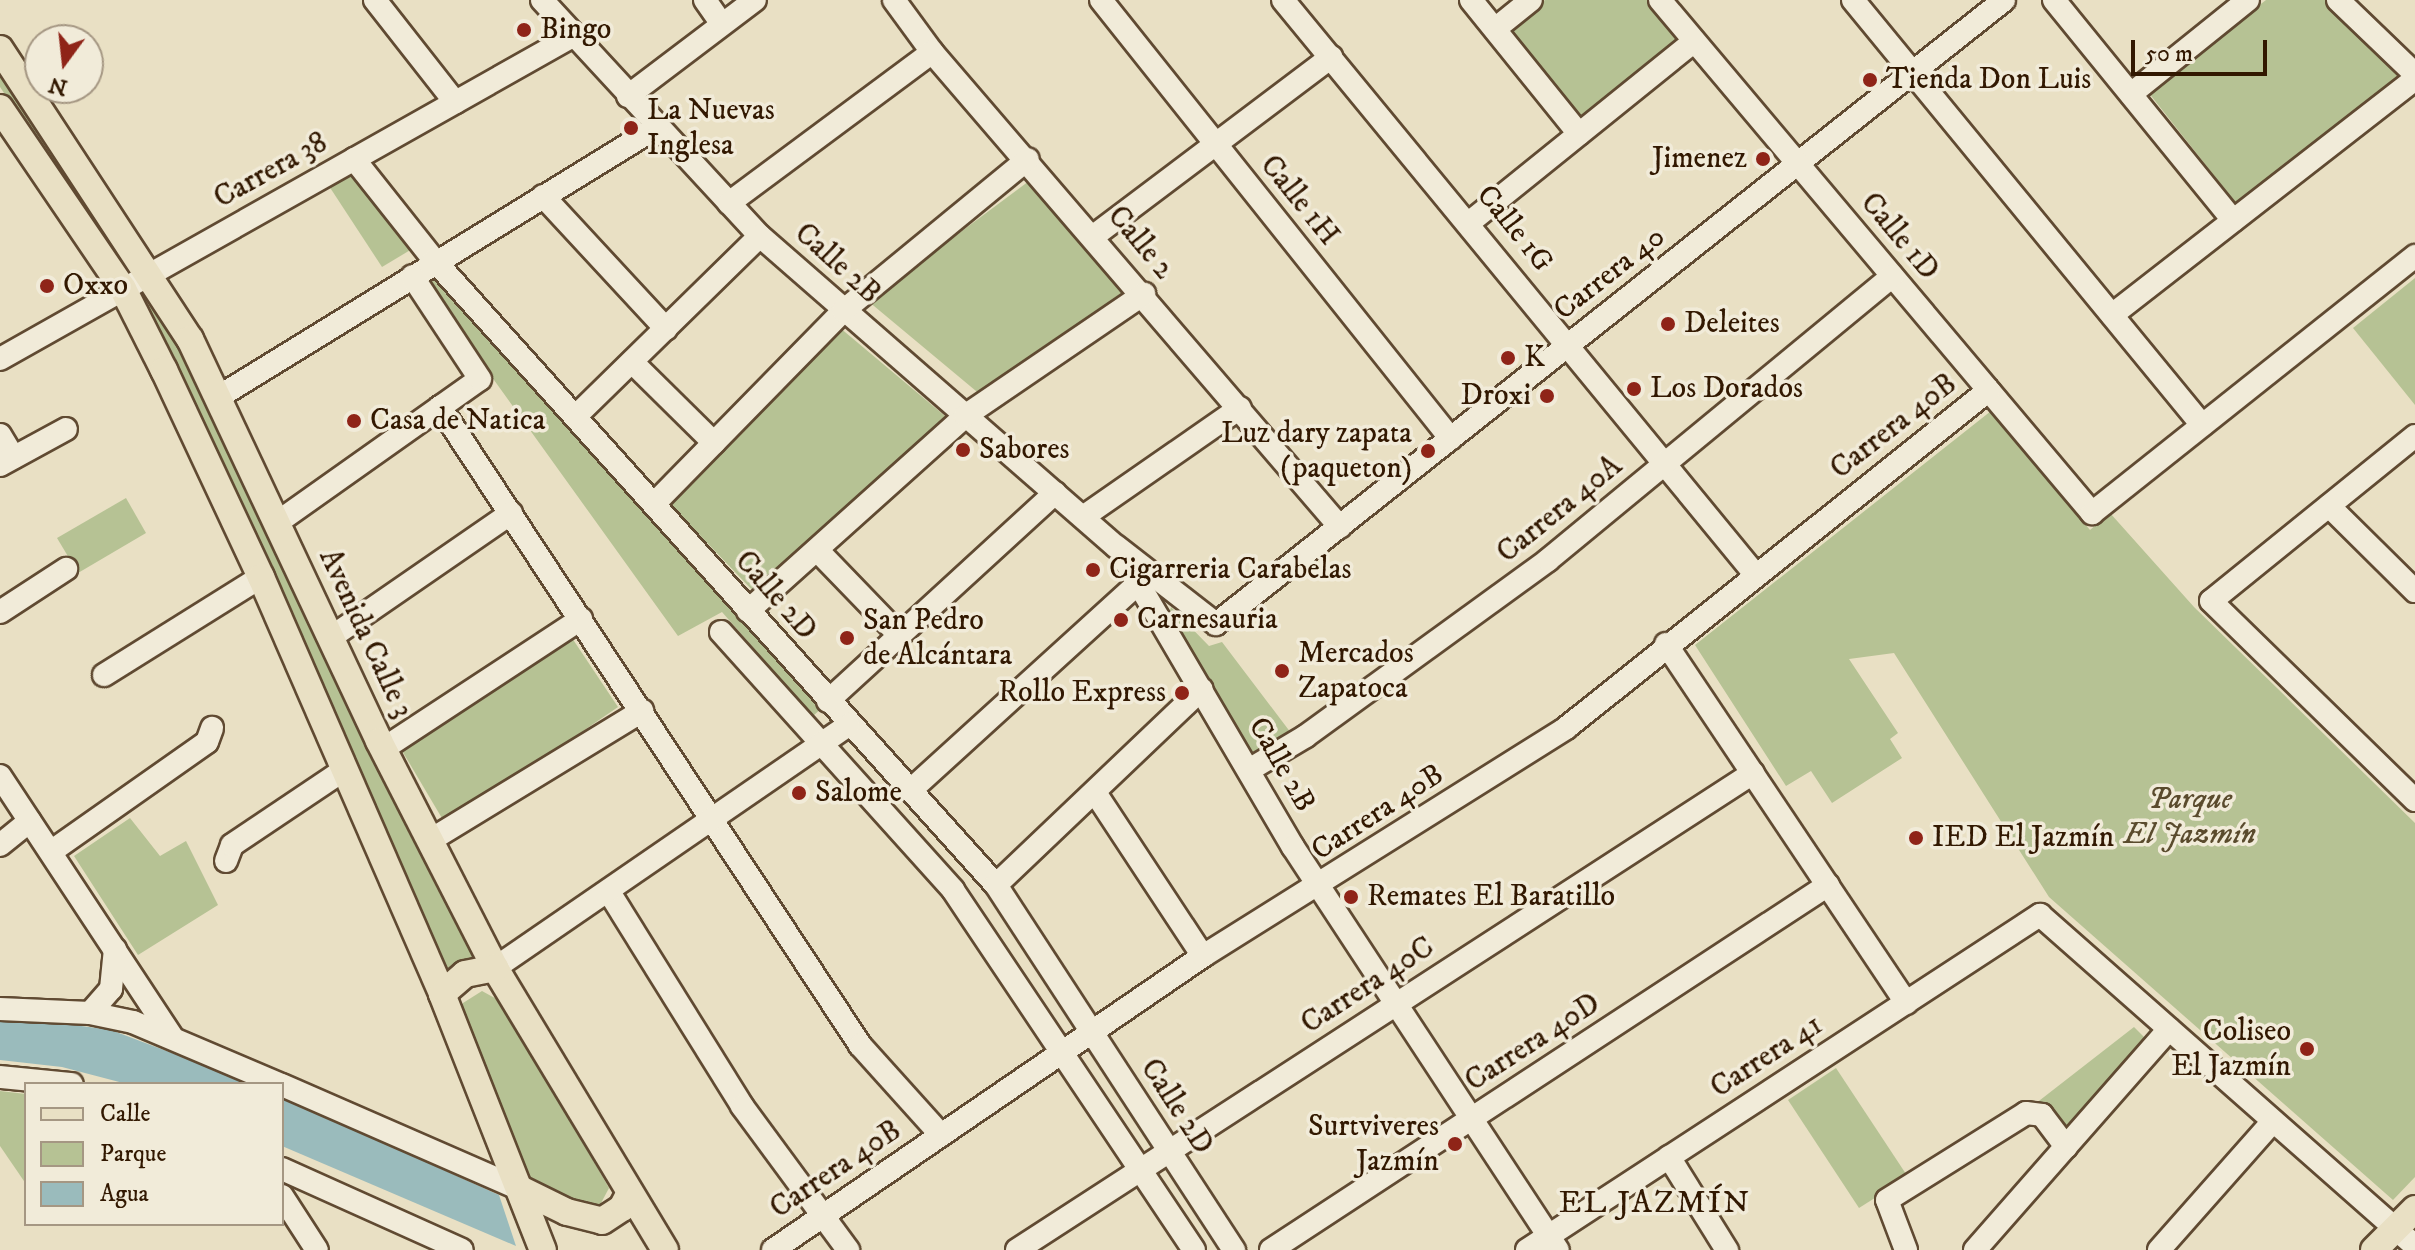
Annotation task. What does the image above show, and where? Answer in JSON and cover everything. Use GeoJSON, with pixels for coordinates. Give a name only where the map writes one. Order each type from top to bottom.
{"type":"FeatureCollection","features":[{"type":"Feature","properties":{"kind":"main road","name":"Avenida Calle 3"},"geometry":{"type":"LineString","coordinates":[[0,49],[151,272],[220,396],[383,749],[495,968],[628,1196],[665,1250]]}},
{"type":"Feature","properties":{"kind":"main road"},"geometry":{"type":"LineString","coordinates":[[0,108],[123,289],[261,577],[442,994],[543,1250]]}},
{"type":"Feature","properties":{"kind":"main road"},"geometry":{"type":"LineString","coordinates":[[442,994],[465,974],[495,968]]}},
{"type":"Feature","properties":{"kind":"main road"},"geometry":{"type":"LineString","coordinates":[[520,1189],[567,1212],[602,1221],[622,1208],[628,1196]]}},
{"type":"Feature","properties":{"kind":"main road"},"geometry":{"type":"LineString","coordinates":[[2374,1250],[2405,1237],[2415,1209]]}},
{"type":"Feature","properties":{"kind":"street"},"geometry":{"type":"LineString","coordinates":[[375,0],[455,102]]}},
{"type":"Feature","properties":{"kind":"street","name":"Calle 2B"},"geometry":{"type":"LineString","coordinates":[[542,0],[571,37],[760,236],[1117,547],[1216,624]]}},
{"type":"Feature","properties":{"kind":"street"},"geometry":{"type":"LineString","coordinates":[[705,0],[722,24]]}},
{"type":"Feature","properties":{"kind":"street"},"geometry":{"type":"LineString","coordinates":[[628,96],[755,0]]}},
{"type":"Feature","properties":{"kind":"street","name":"Calle 2"},"geometry":{"type":"LineString","coordinates":[[894,0],[932,52],[1095,235],[1340,527]]}},
{"type":"Feature","properties":{"kind":"street","name":"Calle 1H"},"geometry":{"type":"LineString","coordinates":[[1101,0],[1451,439]]}},
{"type":"Feature","properties":{"kind":"street","name":"Calle 1G"},"geometry":{"type":"LineString","coordinates":[[1283,0],[1470,222],[1755,574]]}},
{"type":"Feature","properties":{"kind":"street"},"geometry":{"type":"LineString","coordinates":[[1471,0],[1579,134]]}},
{"type":"Feature","properties":{"kind":"street"},"geometry":{"type":"LineString","coordinates":[[1495,29],[1531,0]]}},
{"type":"Feature","properties":{"kind":"street","name":"Calle 1D"},"geometry":{"type":"LineString","coordinates":[[1660,0],[2092,513],[2202,425]]}},
{"type":"Feature","properties":{"kind":"street"},"geometry":{"type":"LineString","coordinates":[[1853,0],[2202,425],[2415,256]]}},
{"type":"Feature","properties":{"kind":"street","name":"Carrera 40"},"geometry":{"type":"LineString","coordinates":[[1216,624],[2004,0]]}},
{"type":"Feature","properties":{"kind":"street"},"geometry":{"type":"LineString","coordinates":[[2054,0],[2233,220]]}},
{"type":"Feature","properties":{"kind":"street"},"geometry":{"type":"LineString","coordinates":[[2131,94],[2248,0]]}},
{"type":"Feature","properties":{"kind":"street"},"geometry":{"type":"LineString","coordinates":[[2112,315],[2415,77],[2338,0]]}},
{"type":"Feature","properties":{"kind":"street","name":"Carrera 38"},"geometry":{"type":"LineString","coordinates":[[0,359],[571,37]]}},
{"type":"Feature","properties":{"kind":"street"},"geometry":{"type":"LineString","coordinates":[[1470,222],[1694,41]]}},
{"type":"Feature","properties":{"kind":"street"},"geometry":{"type":"LineString","coordinates":[[729,203],[932,52]]}},
{"type":"Feature","properties":{"kind":"street"},"geometry":{"type":"LineString","coordinates":[[1095,235],[1331,57]]}},
{"type":"Feature","properties":{"kind":"street"},"geometry":{"type":"LineString","coordinates":[[220,396],[434,260],[657,127]]}},
{"type":"Feature","properties":{"kind":"street","name":"Calle 2D"},"geometry":{"type":"LineString","coordinates":[[354,159],[434,260],[996,885],[1234,1250]]}},
{"type":"Feature","properties":{"kind":"street"},"geometry":{"type":"LineString","coordinates":[[654,504],[843,311],[1028,159]]}},
{"type":"Feature","properties":{"kind":"street"},"geometry":{"type":"LineString","coordinates":[[543,196],[666,329]]}},
{"type":"Feature","properties":{"kind":"street"},"geometry":{"type":"LineString","coordinates":[[576,416],[760,236]]}},
{"type":"Feature","properties":{"kind":"street"},"geometry":{"type":"LineString","coordinates":[[278,522],[480,379],[412,276]]}},
{"type":"Feature","properties":{"kind":"street","name":"Carrera 40A"},"geometry":{"type":"LineString","coordinates":[[1249,770],[1306,736],[1478,613],[1665,464],[1892,276]]}},
{"type":"Feature","properties":{"kind":"street"},"geometry":{"type":"LineString","coordinates":[[748,611],[965,416],[1144,294]]}},
{"type":"Feature","properties":{"kind":"street"},"geometry":{"type":"LineString","coordinates":[[632,362],[714,443]]}},
{"type":"Feature","properties":{"kind":"street","name":"Carrera 40B"},"geometry":{"type":"LineString","coordinates":[[773,1250],[1203,956],[1319,886],[1566,728],[1666,644],[1989,390]]}},
{"type":"Feature","properties":{"kind":"street"},"geometry":{"type":"LineString","coordinates":[[440,407],[860,1045],[941,1135]]}},
{"type":"Feature","properties":{"kind":"street"},"geometry":{"type":"LineString","coordinates":[[1083,517],[1240,408]]}},
{"type":"Feature","properties":{"kind":"street"},"geometry":{"type":"LineString","coordinates":[[0,435],[7,461],[66,429]]}},
{"type":"Feature","properties":{"kind":"street"},"geometry":{"type":"LineString","coordinates":[[2415,436],[2211,601],[2415,800]]}},
{"type":"Feature","properties":{"kind":"street"},"geometry":{"type":"LineString","coordinates":[[828,701],[1055,493]]}},
{"type":"Feature","properties":{"kind":"street"},"geometry":{"type":"LineString","coordinates":[[2329,506],[2415,591]]}},
{"type":"Feature","properties":{"kind":"street"},"geometry":{"type":"LineString","coordinates":[[330,638],[511,513]]}},
{"type":"Feature","properties":{"kind":"street","name":"Calle 2B"},"geometry":{"type":"LineString","coordinates":[[1117,547],[1319,886],[1553,1243]]}},
{"type":"Feature","properties":{"kind":"street"},"geometry":{"type":"LineString","coordinates":[[817,550],[899,635]]}},
{"type":"Feature","properties":{"kind":"street"},"geometry":{"type":"LineString","coordinates":[[0,612],[66,569]]}},
{"type":"Feature","properties":{"kind":"street"},"geometry":{"type":"LineString","coordinates":[[104,675],[261,577]]}},
{"type":"Feature","properties":{"kind":"street"},"geometry":{"type":"LineString","coordinates":[[912,789],[1138,583]]}},
{"type":"Feature","properties":{"kind":"street"},"geometry":{"type":"LineString","coordinates":[[383,749],[581,619]]}},
{"type":"Feature","properties":{"kind":"street","name":"Calle 2D"},"geometry":{"type":"LineString","coordinates":[[721,632],[953,890],[1065,1051],[1194,1250]]}},
{"type":"Feature","properties":{"kind":"street"},"geometry":{"type":"LineString","coordinates":[[1666,644],[1906,1003]]}},
{"type":"Feature","properties":{"kind":"street"},"geometry":{"type":"LineString","coordinates":[[996,885],[1096,794],[1202,689]]}},
{"type":"Feature","properties":{"kind":"street"},"geometry":{"type":"LineString","coordinates":[[429,841],[642,711]]}},
{"type":"Feature","properties":{"kind":"street"},"geometry":{"type":"LineString","coordinates":[[495,968],[712,822],[849,725]]}},
{"type":"Feature","properties":{"kind":"street"},"geometry":{"type":"LineString","coordinates":[[52,851],[207,742],[212,728]]}},
{"type":"Feature","properties":{"kind":"street"},"geometry":{"type":"LineString","coordinates":[[226,861],[232,845],[345,769]]}},
{"type":"Feature","properties":{"kind":"street","name":"Carrera 40C"},"geometry":{"type":"LineString","coordinates":[[1017,1250],[1753,773]]}},
{"type":"Feature","properties":{"kind":"street"},"geometry":{"type":"LineString","coordinates":[[0,776],[173,1038]]}},
{"type":"Feature","properties":{"kind":"street"},"geometry":{"type":"LineString","coordinates":[[1096,794],[1203,956]]}},
{"type":"Feature","properties":{"kind":"street"},"geometry":{"type":"LineString","coordinates":[[0,845],[30,821]]}},
{"type":"Feature","properties":{"kind":"street","name":"Carrera 40D"},"geometry":{"type":"LineString","coordinates":[[1271,1250],[1828,885]]}},
{"type":"Feature","properties":{"kind":"street"},"geometry":{"type":"LineString","coordinates":[[609,892],[742,1106],[848,1250]]}},
{"type":"Feature","properties":{"kind":"street","name":"Carrera 41"},"geometry":{"type":"LineString","coordinates":[[1527,1250],[1553,1243],[1669,1157],[2040,915],[2169,1029]]}},
{"type":"Feature","properties":{"kind":"street"},"geometry":{"type":"LineString","coordinates":[[90,1013],[111,989],[115,949]]}},
{"type":"Feature","properties":{"kind":"street"},"geometry":{"type":"LineString","coordinates":[[0,1009],[90,1013],[173,1038],[273,1082]]}},
{"type":"Feature","properties":{"kind":"street"},"geometry":{"type":"LineString","coordinates":[[1975,1250],[2169,1029],[2405,1237]]}},
{"type":"Feature","properties":{"kind":"street"},"geometry":{"type":"LineString","coordinates":[[0,1077],[51,1082]]}},
{"type":"Feature","properties":{"kind":"street"},"geometry":{"type":"LineString","coordinates":[[284,1087],[520,1189]]}},
{"type":"Feature","properties":{"kind":"street"},"geometry":{"type":"LineString","coordinates":[[1906,1250],[1887,1200],[2026,1113],[2042,1115],[2066,1147]]}},
{"type":"Feature","properties":{"kind":"street"},"geometry":{"type":"LineString","coordinates":[[2159,1250],[2273,1121]]}},
{"type":"Feature","properties":{"kind":"street"},"geometry":{"type":"LineString","coordinates":[[463,1165],[481,1157],[497,1134]]}},
{"type":"Feature","properties":{"kind":"street"},"geometry":{"type":"LineString","coordinates":[[1669,1157],[1727,1250]]}},
{"type":"Feature","properties":{"kind":"street"},"geometry":{"type":"LineString","coordinates":[[284,1170],[462,1250]]}},
{"type":"Feature","properties":{"kind":"street"},"geometry":{"type":"LineString","coordinates":[[284,1199],[317,1250]]}},
{"type":"Feature","properties":{"kind":"green space"},"geometry":{"type":"Polygon","coordinates":[[[1545,0],[1648,0],[1680,39],[1583,118],[1510,29],[1545,0]]]}},
{"type":"Feature","properties":{"kind":"green space"},"geometry":{"type":"Polygon","coordinates":[[[2266,0],[2332,0],[2407,72],[2239,207],[2148,92],[2266,0]]]}},
{"type":"Feature","properties":{"kind":"green space"},"geometry":{"type":"Polygon","coordinates":[[[0,68],[117,241],[108,248],[0,87],[0,68]]]}},
{"type":"Feature","properties":{"kind":"green space"},"geometry":{"type":"Polygon","coordinates":[[[351,170],[417,246],[382,267],[327,183],[351,170]]]}},
{"type":"Feature","properties":{"kind":"green space"},"geometry":{"type":"Polygon","coordinates":[[[1033,178],[1130,287],[982,396],[868,301],[1033,178]]]}},
{"type":"Feature","properties":{"kind":"green space"},"geometry":{"type":"Polygon","coordinates":[[[431,267],[823,707],[813,716],[722,612],[678,636],[420,277],[431,267]]]}},
{"type":"Feature","properties":{"kind":"green space"},"geometry":{"type":"Polygon","coordinates":[[[2415,278],[2415,405],[2353,328],[2415,278]]]}},
{"type":"Feature","properties":{"kind":"green space"},"geometry":{"type":"Polygon","coordinates":[[[157,299],[475,961],[448,976],[266,556],[144,308],[157,299]]]}},
{"type":"Feature","properties":{"kind":"green space"},"geometry":{"type":"Polygon","coordinates":[[[839,327],[945,416],[756,594],[669,503],[839,327]]]}},
{"type":"Feature","properties":{"kind":"green space","name":"Parque El Jazmín"},"geometry":{"type":"Polygon","coordinates":[[[1991,411],[2090,530],[2110,513],[2194,607],[2415,823],[2415,1177],[2393,1200],[2049,897],[1894,653],[1849,659],[1898,733],[1890,739],[1902,758],[1832,803],[1811,771],[1786,786],[1695,645],[1991,411]]]}},
{"type":"Feature","properties":{"kind":"green space"},"geometry":{"type":"Polygon","coordinates":[[[126,498],[146,533],[78,573],[57,538],[126,498]]]}},
{"type":"Feature","properties":{"kind":"green space"},"geometry":{"type":"Polygon","coordinates":[[[1171,607],[1209,646],[1222,642],[1291,733],[1252,759],[1169,615],[1171,607]]]}},
{"type":"Feature","properties":{"kind":"green space"},"geometry":{"type":"Polygon","coordinates":[[[570,635],[618,707],[446,825],[401,749],[570,635]]]}},
{"type":"Feature","properties":{"kind":"green space"},"geometry":{"type":"Polygon","coordinates":[[[130,818],[160,856],[186,841],[218,905],[138,955],[74,856],[130,818]]]}},
{"type":"Feature","properties":{"kind":"green space"},"geometry":{"type":"Polygon","coordinates":[[[482,991],[502,1002],[609,1188],[600,1205],[573,1202],[522,1173],[460,1012],[463,1003],[482,991]]]}},
{"type":"Feature","properties":{"kind":"green space"},"geometry":{"type":"Polygon","coordinates":[[[2134,1027],[2150,1043],[2068,1137],[2035,1104],[2134,1027]]]}},
{"type":"Feature","properties":{"kind":"green space"},"geometry":{"type":"Polygon","coordinates":[[[1836,1068],[1908,1177],[1859,1208],[1788,1100],[1836,1068]]]}},
{"type":"Feature","properties":{"kind":"green space"},"geometry":{"type":"Polygon","coordinates":[[[0,1091],[24,1094],[24,1181],[0,1146],[0,1091]]]}},
{"type":"Feature","properties":{"kind":"water"},"geometry":{"type":"Polygon","coordinates":[[[0,1015],[111,1030],[249,1082],[119,1082],[62,1067],[0,1060],[0,1015]]]}},
{"type":"Feature","properties":{"kind":"water"},"geometry":{"type":"Polygon","coordinates":[[[284,1098],[499,1195],[516,1246],[284,1147],[284,1098]]]}},
{"type":"Feature","properties":{"kind":"place","name":"Bingo"},"geometry":{"type":"Point","coordinates":[524,30]}},
{"type":"Feature","properties":{"kind":"place","name":"Tienda Don Luis"},"geometry":{"type":"Point","coordinates":[1870,80]}},
{"type":"Feature","properties":{"kind":"place","name":"La Nuevas Inglesa"},"geometry":{"type":"Point","coordinates":[631,128]}},
{"type":"Feature","properties":{"kind":"place","name":"Jimenez"},"geometry":{"type":"Point","coordinates":[1763,159]}},
{"type":"Feature","properties":{"kind":"place","name":"Oxxo"},"geometry":{"type":"Point","coordinates":[47,286]}},
{"type":"Feature","properties":{"kind":"place","name":"Deleites"},"geometry":{"type":"Point","coordinates":[1668,324]}},
{"type":"Feature","properties":{"kind":"place","name":"K"},"geometry":{"type":"Point","coordinates":[1508,358]}},
{"type":"Feature","properties":{"kind":"place","name":"Los Dorados"},"geometry":{"type":"Point","coordinates":[1634,389]}},
{"type":"Feature","properties":{"kind":"place","name":"Droxi"},"geometry":{"type":"Point","coordinates":[1547,396]}},
{"type":"Feature","properties":{"kind":"place","name":"Casa de Natica"},"geometry":{"type":"Point","coordinates":[354,421]}},
{"type":"Feature","properties":{"kind":"place","name":"Sabores"},"geometry":{"type":"Point","coordinates":[963,450]}},
{"type":"Feature","properties":{"kind":"place","name":"Luz dary zapata (paqueton)"},"geometry":{"type":"Point","coordinates":[1428,451]}},
{"type":"Feature","properties":{"kind":"place","name":"Cigarreria Carabelas"},"geometry":{"type":"Point","coordinates":[1093,570]}},
{"type":"Feature","properties":{"kind":"place","name":"Carnesauria"},"geometry":{"type":"Point","coordinates":[1121,620]}},
{"type":"Feature","properties":{"kind":"place","name":"San Pedro de Alcántara"},"geometry":{"type":"Point","coordinates":[847,638]}},
{"type":"Feature","properties":{"kind":"place","name":"Mercados Zapatoca"},"geometry":{"type":"Point","coordinates":[1282,671]}},
{"type":"Feature","properties":{"kind":"place","name":"Rollo Express"},"geometry":{"type":"Point","coordinates":[1182,693]}},
{"type":"Feature","properties":{"kind":"place","name":"Salome"},"geometry":{"type":"Point","coordinates":[799,793]}},
{"type":"Feature","properties":{"kind":"place","name":"IED El Jazmín"},"geometry":{"type":"Point","coordinates":[1916,838]}},
{"type":"Feature","properties":{"kind":"place","name":"Remates El Baratillo"},"geometry":{"type":"Point","coordinates":[1351,897]}},
{"type":"Feature","properties":{"kind":"place","name":"Coliseo El Jazmín"},"geometry":{"type":"Point","coordinates":[2307,1049]}},
{"type":"Feature","properties":{"kind":"place","name":"Surtviveres Jazmín"},"geometry":{"type":"Point","coordinates":[1455,1144]}},
{"type":"Feature","properties":{"kind":"district","name":"EL JAZMÍN"},"geometry":{"type":"Point","coordinates":[1655,1203]}}]}
